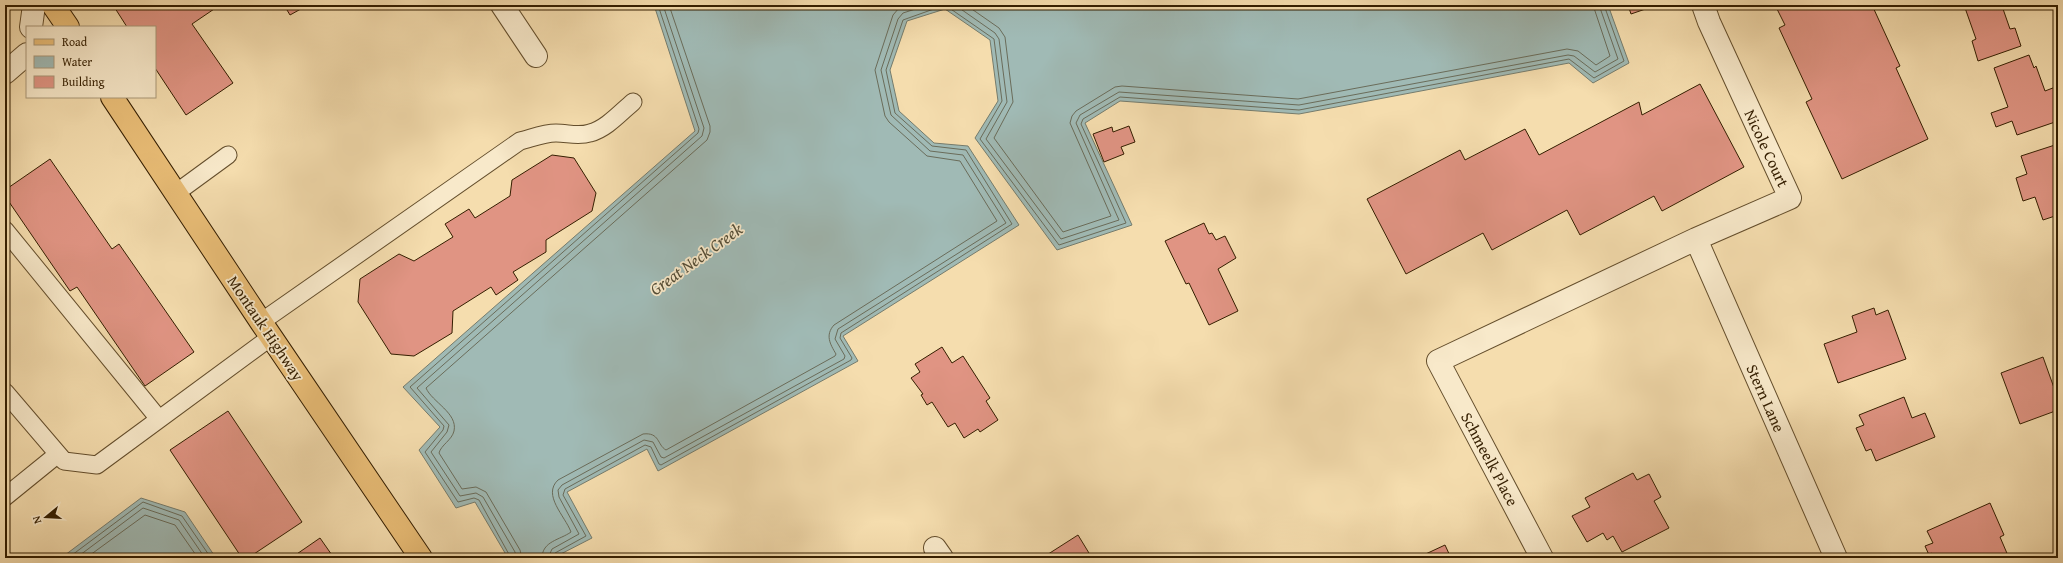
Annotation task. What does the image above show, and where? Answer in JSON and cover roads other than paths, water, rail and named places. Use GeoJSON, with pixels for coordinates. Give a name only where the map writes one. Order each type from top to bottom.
{"type":"FeatureCollection","features":[{"type":"Feature","properties":{"kind":"main road"},"geometry":{"type":"LineString","coordinates":[[53,5],[67,26]]}},
{"type":"Feature","properties":{"kind":"main road","name":"Montauk Highway"},"geometry":{"type":"LineString","coordinates":[[113,98],[266,329],[421,558]]}},
{"type":"Feature","properties":{"kind":"street"},"geometry":{"type":"LineString","coordinates":[[31,26],[34,5]]}},
{"type":"Feature","properties":{"kind":"street"},"geometry":{"type":"LineString","coordinates":[[502,5],[536,56]]}},
{"type":"Feature","properties":{"kind":"street","name":"Nicole Court"},"geometry":{"type":"LineString","coordinates":[[1696,239],[1790,198],[1712,29],[1703,5]]}},
{"type":"Feature","properties":{"kind":"street"},"geometry":{"type":"LineString","coordinates":[[5,73],[26,55]]}},
{"type":"Feature","properties":{"kind":"street","name":"Schmeelk Place"},"geometry":{"type":"LineString","coordinates":[[1542,558],[1438,361],[1696,239]]}},
{"type":"Feature","properties":{"kind":"street","name":"Stern Lane"},"geometry":{"type":"LineString","coordinates":[[1696,239],[1836,558]]}},
{"type":"Feature","properties":{"kind":"lane"},"geometry":{"type":"LineString","coordinates":[[5,392],[64,461],[97,465],[159,419],[266,329],[520,142],[540,135],[556,133],[575,136],[592,133],[608,124],[632,102]]}},
{"type":"Feature","properties":{"kind":"lane"},"geometry":{"type":"LineString","coordinates":[[176,193],[228,155]]}},
{"type":"Feature","properties":{"kind":"lane"},"geometry":{"type":"LineString","coordinates":[[5,230],[159,419]]}},
{"type":"Feature","properties":{"kind":"lane"},"geometry":{"type":"LineString","coordinates":[[5,497],[58,454]]}},
{"type":"Feature","properties":{"kind":"water","name":"Great Neck Creek"},"geometry":{"type":"Polygon","coordinates":[[[654,5],[1608,5],[1629,63],[1593,83],[1569,63],[1299,114],[1120,101],[1085,123],[1132,225],[1057,250],[975,138],[998,101],[990,40],[945,9],[907,21],[890,70],[899,111],[934,143],[968,146],[1019,225],[843,336],[858,361],[658,471],[647,449],[567,492],[592,538],[553,558],[508,558],[475,502],[456,508],[419,450],[440,427],[403,387],[695,131],[654,5]]]}},
{"type":"Feature","properties":{"kind":"water"},"geometry":{"type":"Polygon","coordinates":[[[141,498],[185,512],[216,558],[61,558],[141,498]]]}}]}
